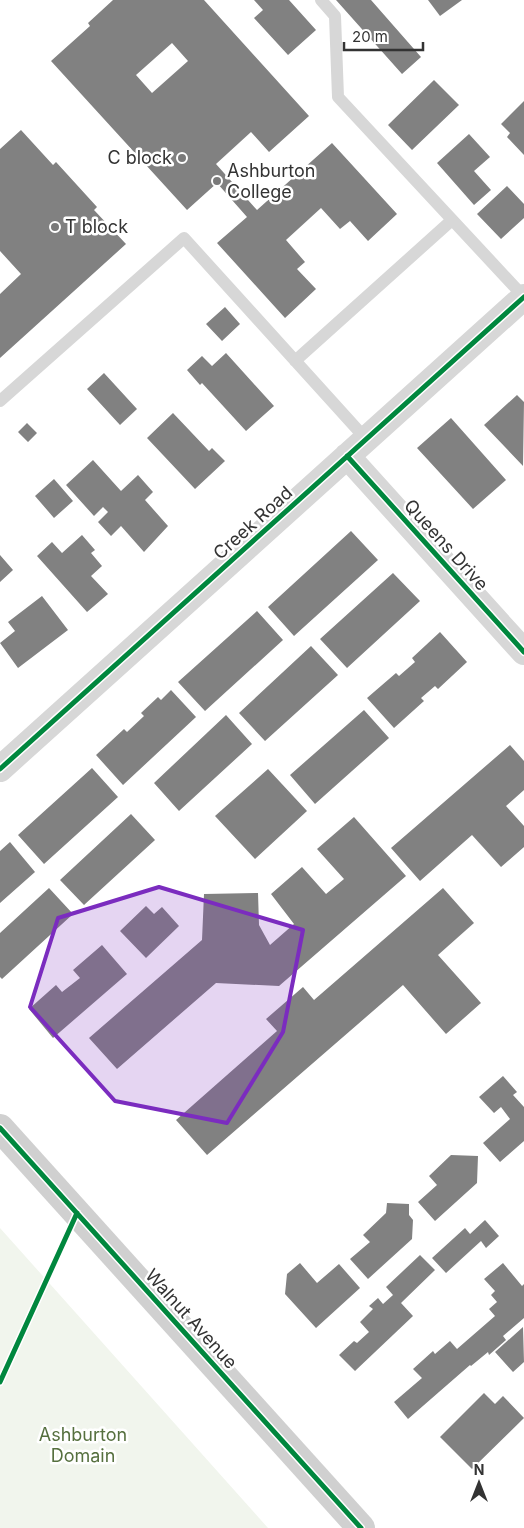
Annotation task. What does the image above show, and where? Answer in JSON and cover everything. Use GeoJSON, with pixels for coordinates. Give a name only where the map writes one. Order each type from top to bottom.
{"type":"FeatureCollection","features":[{"type":"Feature","properties":{"kind":"main road","name":"Walnut Avenue"},"geometry":{"type":"LineString","coordinates":[[0,1128],[361,1528]]}},
{"type":"Feature","properties":{"kind":"street","name":"Creek Road"},"geometry":{"type":"LineString","coordinates":[[0,769],[524,297]]}},
{"type":"Feature","properties":{"kind":"street","name":"Queens Drive"},"geometry":{"type":"LineString","coordinates":[[356,448],[524,652]]}},
{"type":"Feature","properties":{"kind":"lane"},"geometry":{"type":"LineString","coordinates":[[322,0],[335,16],[338,97],[524,297]]}},
{"type":"Feature","properties":{"kind":"lane"},"geometry":{"type":"LineString","coordinates":[[295,361],[452,220]]}},
{"type":"Feature","properties":{"kind":"lane"},"geometry":{"type":"LineString","coordinates":[[0,400],[184,238],[295,361],[356,448]]}},
{"type":"Feature","properties":{"kind":"highlighted area"},"geometry":{"type":"Polygon","coordinates":[[[159,887],[303,930],[283,1032],[227,1123],[115,1101],[30,1007],[58,918],[159,887]]]}},
{"type":"Feature","properties":{"kind":"green space","name":"Ashburton Domain"},"geometry":{"type":"Polygon","coordinates":[[[0,1228],[268,1528],[0,1528],[0,1228]]]}},
{"type":"Feature","properties":{"kind":"building","name":"C block"},"geometry":{"type":"Polygon","coordinates":[[[113,0],[204,0],[309,116],[269,152],[251,132],[216,164],[257,210],[332,143],[397,214],[368,241],[350,221],[340,229],[321,208],[286,240],[305,262],[297,269],[316,289],[285,318],[217,243],[247,217],[217,183],[187,210],[51,61],[90,26],[88,23],[113,0]],[[172,43],[136,75],[152,93],[188,61],[172,43]]]}},
{"type":"Feature","properties":{"kind":"building"},"geometry":{"type":"Polygon","coordinates":[[[254,0],[289,0],[316,30],[288,55],[254,18],[263,10],[254,0]]]}},
{"type":"Feature","properties":{"kind":"building"},"geometry":{"type":"Polygon","coordinates":[[[336,0],[371,0],[421,57],[402,74],[336,0]]]}},
{"type":"Feature","properties":{"kind":"building"},"geometry":{"type":"Polygon","coordinates":[[[428,0],[462,0],[440,16],[428,0]]]}},
{"type":"Feature","properties":{"kind":"building"},"geometry":{"type":"Polygon","coordinates":[[[434,80],[459,105],[412,150],[388,125],[434,80]]]}},
{"type":"Feature","properties":{"kind":"building"},"geometry":{"type":"Polygon","coordinates":[[[524,101],[524,155],[507,137],[510,133],[501,124],[524,101]]]}},
{"type":"Feature","properties":{"kind":"building","name":"T block"},"geometry":{"type":"Polygon","coordinates":[[[21,130],[53,165],[56,162],[97,207],[94,210],[126,244],[0,358],[0,294],[21,274],[0,251],[0,149],[21,130]]]}},
{"type":"Feature","properties":{"kind":"building"},"geometry":{"type":"Polygon","coordinates":[[[469,134],[490,157],[474,171],[491,190],[474,205],[437,163],[469,134]]]}},
{"type":"Feature","properties":{"kind":"building"},"geometry":{"type":"Polygon","coordinates":[[[507,186],[524,204],[524,218],[501,239],[477,214],[507,186]]]}},
{"type":"Feature","properties":{"kind":"building"},"geometry":{"type":"Polygon","coordinates":[[[225,307],[240,324],[222,341],[206,324],[225,307]]]}},
{"type":"Feature","properties":{"kind":"building"},"geometry":{"type":"Polygon","coordinates":[[[226,353],[274,406],[246,431],[202,383],[200,385],[187,370],[202,356],[212,366],[226,353]]]}},
{"type":"Feature","properties":{"kind":"building"},"geometry":{"type":"Polygon","coordinates":[[[104,373],[137,409],[120,425],[87,389],[104,373]]]}},
{"type":"Feature","properties":{"kind":"building"},"geometry":{"type":"Polygon","coordinates":[[[517,395],[524,402],[523,466],[484,425],[517,395]]]}},
{"type":"Feature","properties":{"kind":"building"},"geometry":{"type":"Polygon","coordinates":[[[173,413],[209,451],[212,448],[225,461],[195,489],[147,438],[173,413]]]}},
{"type":"Feature","properties":{"kind":"building"},"geometry":{"type":"Polygon","coordinates":[[[451,418],[506,480],[473,509],[417,448],[451,418]]]}},
{"type":"Feature","properties":{"kind":"building"},"geometry":{"type":"Polygon","coordinates":[[[27,423],[37,433],[28,442],[18,432],[27,423]]]}},
{"type":"Feature","properties":{"kind":"building"},"geometry":{"type":"Polygon","coordinates":[[[93,460],[121,491],[138,475],[153,492],[145,500],[168,526],[144,552],[121,526],[111,536],[98,522],[108,512],[103,507],[94,516],[66,485],[93,460]]]}},
{"type":"Feature","properties":{"kind":"building"},"geometry":{"type":"Polygon","coordinates":[[[54,479],[73,501],[54,518],[35,496],[54,479]]]}},
{"type":"Feature","properties":{"kind":"building"},"geometry":{"type":"Polygon","coordinates":[[[351,531],[378,560],[294,636],[268,607],[351,531]]]}},
{"type":"Feature","properties":{"kind":"building"},"geometry":{"type":"Polygon","coordinates":[[[82,535],[95,550],[91,553],[102,566],[91,576],[108,594],[87,612],[37,556],[52,542],[62,553],[82,535]]]}},
{"type":"Feature","properties":{"kind":"building"},"geometry":{"type":"Polygon","coordinates":[[[0,555],[13,570],[0,582],[0,555]]]}},
{"type":"Feature","properties":{"kind":"building"},"geometry":{"type":"Polygon","coordinates":[[[393,573],[420,601],[347,668],[320,639],[393,573]]]}},
{"type":"Feature","properties":{"kind":"building"},"geometry":{"type":"Polygon","coordinates":[[[42,596],[68,630],[18,668],[0,643],[15,631],[8,622],[42,596]]]}},
{"type":"Feature","properties":{"kind":"building"},"geometry":{"type":"Polygon","coordinates":[[[257,611],[283,640],[205,711],[178,682],[257,611]]]}},
{"type":"Feature","properties":{"kind":"building"},"geometry":{"type":"Polygon","coordinates":[[[440,632],[467,662],[438,689],[435,686],[421,698],[424,701],[394,728],[367,698],[396,673],[399,676],[415,662],[412,658],[440,632]]]}},
{"type":"Feature","properties":{"kind":"building"},"geometry":{"type":"Polygon","coordinates":[[[311,646],[338,675],[265,741],[239,713],[311,646]]]}},
{"type":"Feature","properties":{"kind":"building"},"geometry":{"type":"Polygon","coordinates":[[[171,690],[196,717],[123,785],[96,755],[124,729],[127,732],[144,716],[141,713],[158,697],[161,700],[171,690]]]}},
{"type":"Feature","properties":{"kind":"building"},"geometry":{"type":"Polygon","coordinates":[[[364,710],[389,738],[315,804],[290,775],[364,710]]]}},
{"type":"Feature","properties":{"kind":"building"},"geometry":{"type":"Polygon","coordinates":[[[226,715],[252,744],[179,811],[154,783],[226,715]]]}},
{"type":"Feature","properties":{"kind":"building"},"geometry":{"type":"Polygon","coordinates":[[[510,745],[524,761],[524,790],[506,806],[524,826],[524,847],[501,867],[472,835],[420,881],[391,848],[510,745]]]}},
{"type":"Feature","properties":{"kind":"building"},"geometry":{"type":"Polygon","coordinates":[[[92,768],[118,797],[44,864],[18,835],[92,768]]]}},
{"type":"Feature","properties":{"kind":"building"},"geometry":{"type":"Polygon","coordinates":[[[268,769],[307,811],[255,859],[215,816],[268,769]]]}},
{"type":"Feature","properties":{"kind":"building"},"geometry":{"type":"Polygon","coordinates":[[[131,814],[155,840],[84,905],[60,880],[131,814]]]}},
{"type":"Feature","properties":{"kind":"building"},"geometry":{"type":"Polygon","coordinates":[[[354,817],[406,876],[279,986],[216,983],[117,1069],[89,1038],[202,940],[204,894],[258,893],[259,925],[270,945],[294,924],[271,894],[302,867],[326,894],[344,879],[317,849],[354,817]]]}},
{"type":"Feature","properties":{"kind":"building"},"geometry":{"type":"Polygon","coordinates":[[[10,842],[35,872],[0,903],[0,851],[10,842]]]}},
{"type":"Feature","properties":{"kind":"building"},"geometry":{"type":"Polygon","coordinates":[[[49,888],[73,914],[2,979],[0,977],[0,933],[49,888]]]}},
{"type":"Feature","properties":{"kind":"building"},"geometry":{"type":"Polygon","coordinates":[[[443,888],[474,923],[438,955],[481,1003],[446,1034],[403,985],[207,1155],[176,1120],[277,1031],[266,1019],[303,987],[314,1000],[443,888]]]}},
{"type":"Feature","properties":{"kind":"building"},"geometry":{"type":"Polygon","coordinates":[[[146,906],[154,914],[162,907],[179,926],[146,958],[120,931],[146,906]]]}},
{"type":"Feature","properties":{"kind":"building"},"geometry":{"type":"Polygon","coordinates":[[[102,945],[127,974],[53,1038],[29,1009],[56,985],[62,992],[80,978],[73,970],[102,945]]]}},
{"type":"Feature","properties":{"kind":"building"},"geometry":{"type":"Polygon","coordinates":[[[503,1076],[517,1092],[513,1095],[524,1107],[524,1141],[500,1162],[483,1143],[510,1119],[501,1107],[494,1113],[479,1097],[503,1076]]]}},
{"type":"Feature","properties":{"kind":"building"},"geometry":{"type":"Polygon","coordinates":[[[451,1155],[478,1156],[477,1183],[435,1221],[418,1202],[437,1185],[429,1176],[451,1155]]]}},
{"type":"Feature","properties":{"kind":"building"},"geometry":{"type":"Polygon","coordinates":[[[387,1203],[409,1204],[409,1215],[413,1220],[412,1239],[368,1279],[350,1259],[370,1242],[363,1235],[386,1213],[387,1203]]]}},
{"type":"Feature","properties":{"kind":"building"},"geometry":{"type":"Polygon","coordinates":[[[485,1220],[499,1236],[486,1248],[481,1241],[446,1273],[432,1258],[465,1228],[470,1234],[485,1220]]]}},
{"type":"Feature","properties":{"kind":"building"},"geometry":{"type":"Polygon","coordinates":[[[420,1255],[435,1270],[401,1303],[413,1316],[355,1371],[339,1355],[354,1341],[357,1343],[369,1332],[360,1322],[373,1309],[369,1306],[378,1298],[383,1304],[393,1295],[386,1287],[420,1255]]]}},
{"type":"Feature","properties":{"kind":"building"},"geometry":{"type":"Polygon","coordinates":[[[300,1263],[317,1283],[339,1264],[360,1288],[316,1328],[285,1294],[287,1274],[300,1263]]]}},
{"type":"Feature","properties":{"kind":"building"},"geometry":{"type":"Polygon","coordinates":[[[503,1263],[522,1286],[524,1284],[524,1318],[503,1336],[506,1340],[489,1355],[488,1352],[470,1365],[408,1419],[394,1402],[422,1378],[413,1369],[433,1351],[435,1354],[450,1341],[457,1349],[495,1316],[489,1309],[497,1302],[491,1295],[495,1291],[484,1279],[503,1263]]]}},
{"type":"Feature","properties":{"kind":"building"},"geometry":{"type":"Polygon","coordinates":[[[523,1327],[524,1362],[513,1372],[495,1352],[523,1327]]]}},
{"type":"Feature","properties":{"kind":"building"},"geometry":{"type":"Polygon","coordinates":[[[484,1393],[495,1404],[503,1396],[524,1418],[472,1469],[440,1437],[484,1393]]]}},
{"type":"Feature","properties":{"kind":"cycle path"},"geometry":{"type":"LineString","coordinates":[[0,769],[524,297]]}},
{"type":"Feature","properties":{"kind":"cycle path"},"geometry":{"type":"LineString","coordinates":[[347,456],[524,652]]}},
{"type":"Feature","properties":{"kind":"cycle path"},"geometry":{"type":"LineString","coordinates":[[0,1128],[361,1528]]}},
{"type":"Feature","properties":{"kind":"cycle path"},"geometry":{"type":"LineString","coordinates":[[0,1382],[77,1213]]}},
{"type":"Feature","properties":{"kind":"place","name":"C block"},"geometry":{"type":"Point","coordinates":[182,158]}},
{"type":"Feature","properties":{"kind":"place","name":"Ashburton College"},"geometry":{"type":"Point","coordinates":[217,181]}},
{"type":"Feature","properties":{"kind":"place","name":"T block"},"geometry":{"type":"Point","coordinates":[55,227]}}]}
